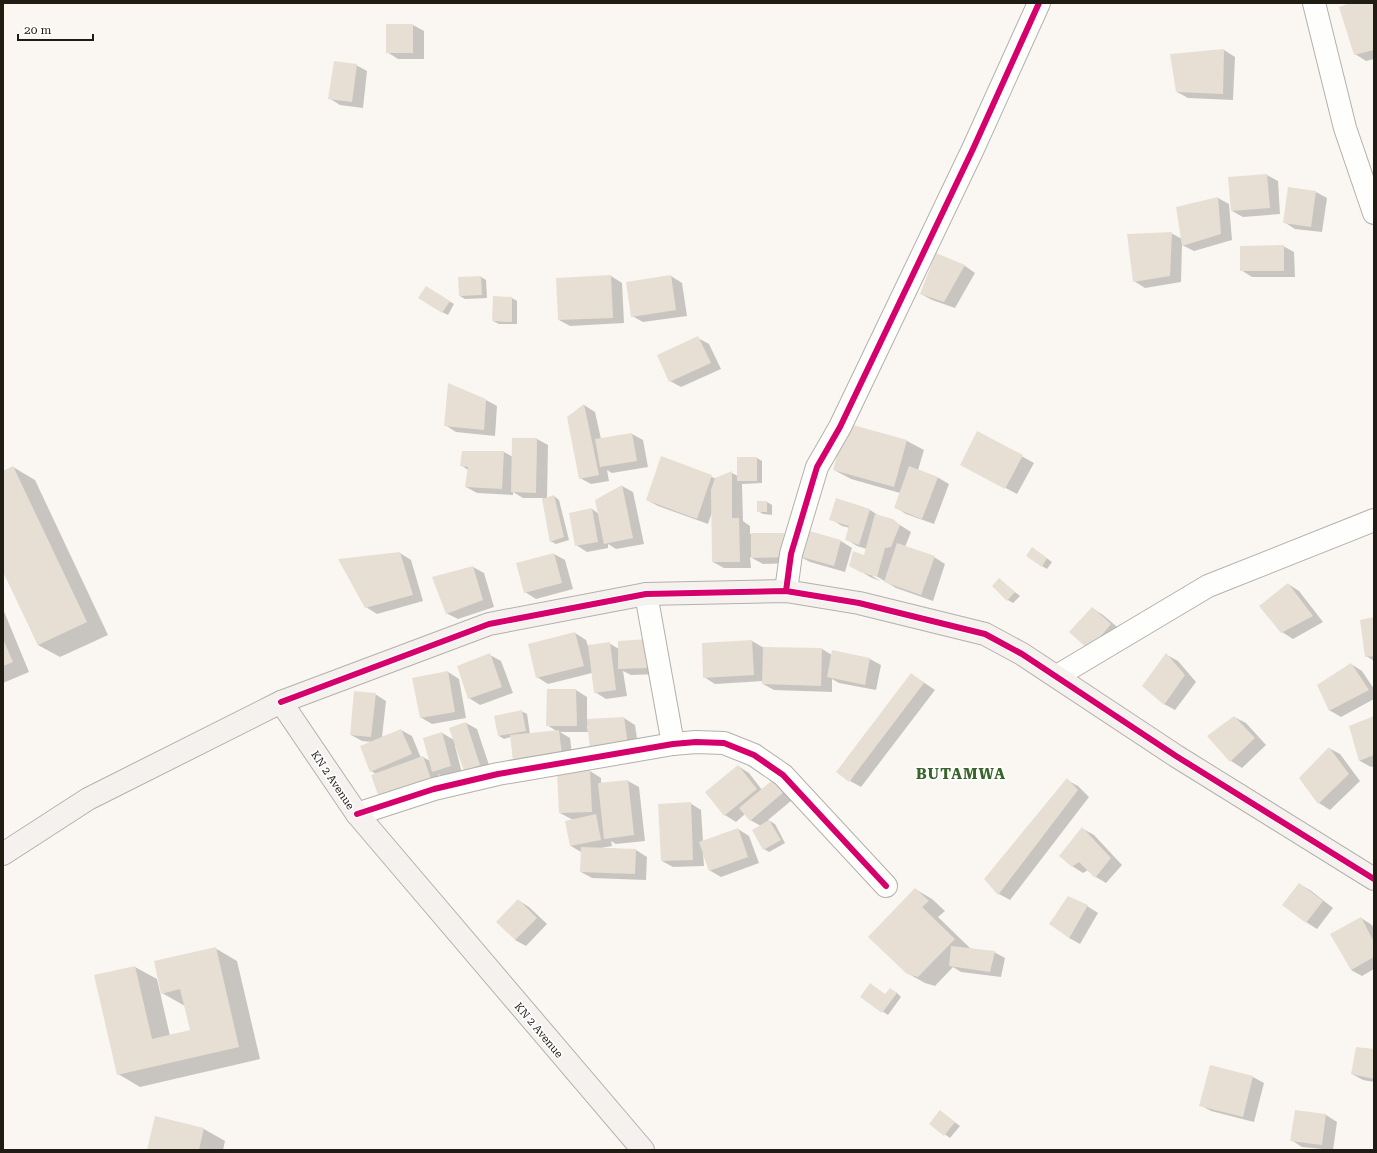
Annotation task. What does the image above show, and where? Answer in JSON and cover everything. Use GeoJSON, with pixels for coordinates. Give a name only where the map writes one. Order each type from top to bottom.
{"type":"FeatureCollection","features":[{"type":"Feature","properties":{"kind":"street"},"geometry":{"type":"LineString","coordinates":[[786,591],[792,554],[817,467],[840,427],[963,170],[1040,3]]}},
{"type":"Feature","properties":{"kind":"street"},"geometry":{"type":"LineString","coordinates":[[1314,3],[1345,128],[1374,213]]}},
{"type":"Feature","properties":{"kind":"street"},"geometry":{"type":"LineString","coordinates":[[1057,676],[1208,586],[1374,520]]}},
{"type":"Feature","properties":{"kind":"street"},"geometry":{"type":"LineString","coordinates":[[3,854],[88,799],[281,702],[489,624],[646,594],[786,591],[859,603],[985,634],[1022,654],[1057,676],[1176,756],[1374,879]]}},
{"type":"Feature","properties":{"kind":"street"},"geometry":{"type":"LineString","coordinates":[[646,594],[673,744]]}},
{"type":"Feature","properties":{"kind":"street","name":"KN 2 Avenue"},"geometry":{"type":"LineString","coordinates":[[281,702],[357,814],[643,1150]]}},
{"type":"Feature","properties":{"kind":"street"},"geometry":{"type":"LineString","coordinates":[[357,814],[434,789],[498,774],[673,744],[696,742],[724,743],[754,755],[783,775],[886,886]]}},
{"type":"Feature","properties":{"kind":"building"},"geometry":{"type":"Polygon","coordinates":[[[1350,3],[1374,3],[1374,50],[1354,55],[1339,7],[1350,3]]]}},
{"type":"Feature","properties":{"kind":"building"},"geometry":{"type":"Polygon","coordinates":[[[386,24],[413,24],[413,53],[386,53],[386,24]]]}},
{"type":"Feature","properties":{"kind":"building"},"geometry":{"type":"Polygon","coordinates":[[[1224,49],[1223,94],[1176,92],[1170,54],[1224,49]]]}},
{"type":"Feature","properties":{"kind":"building"},"geometry":{"type":"Polygon","coordinates":[[[334,61],[357,64],[352,102],[328,99],[334,61]]]}},
{"type":"Feature","properties":{"kind":"building"},"geometry":{"type":"Polygon","coordinates":[[[1267,174],[1270,208],[1231,211],[1228,177],[1267,174]]]}},
{"type":"Feature","properties":{"kind":"building"},"geometry":{"type":"Polygon","coordinates":[[[1288,187],[1316,191],[1311,227],[1283,223],[1288,187]]]}},
{"type":"Feature","properties":{"kind":"building"},"geometry":{"type":"Polygon","coordinates":[[[1218,197],[1221,234],[1182,246],[1176,207],[1218,197]]]}},
{"type":"Feature","properties":{"kind":"building"},"geometry":{"type":"Polygon","coordinates":[[[1172,232],[1170,276],[1133,282],[1127,234],[1172,232]]]}},
{"type":"Feature","properties":{"kind":"building"},"geometry":{"type":"Polygon","coordinates":[[[1284,245],[1284,271],[1240,271],[1240,246],[1284,245]]]}},
{"type":"Feature","properties":{"kind":"building"},"geometry":{"type":"Polygon","coordinates":[[[936,253],[965,265],[944,302],[920,294],[936,253]]]}},
{"type":"Feature","properties":{"kind":"building"},"geometry":{"type":"Polygon","coordinates":[[[611,275],[613,318],[558,320],[556,278],[611,275]]]}},
{"type":"Feature","properties":{"kind":"building"},"geometry":{"type":"Polygon","coordinates":[[[671,275],[676,310],[631,317],[626,282],[671,275]]]}},
{"type":"Feature","properties":{"kind":"building"},"geometry":{"type":"Polygon","coordinates":[[[481,276],[482,295],[459,296],[458,277],[481,276]]]}},
{"type":"Feature","properties":{"kind":"building"},"geometry":{"type":"Polygon","coordinates":[[[426,286],[450,301],[442,313],[418,298],[426,286]]]}},
{"type":"Feature","properties":{"kind":"building"},"geometry":{"type":"Polygon","coordinates":[[[493,296],[512,297],[512,322],[492,321],[493,296]]]}},
{"type":"Feature","properties":{"kind":"building"},"geometry":{"type":"Polygon","coordinates":[[[698,336],[711,363],[669,382],[657,355],[698,336]]]}},
{"type":"Feature","properties":{"kind":"building"},"geometry":{"type":"Polygon","coordinates":[[[448,383],[486,399],[484,430],[444,426],[448,383]]]}},
{"type":"Feature","properties":{"kind":"building"},"geometry":{"type":"Polygon","coordinates":[[[584,404],[599,475],[579,479],[567,417],[584,404]]]}},
{"type":"Feature","properties":{"kind":"building"},"geometry":{"type":"Polygon","coordinates":[[[846,423],[907,440],[894,487],[833,470],[846,423]]]}},
{"type":"Feature","properties":{"kind":"building"},"geometry":{"type":"Polygon","coordinates":[[[977,431],[1023,455],[1005,489],[960,465],[977,431]]]}},
{"type":"Feature","properties":{"kind":"building"},"geometry":{"type":"Polygon","coordinates":[[[632,433],[637,461],[600,467],[595,439],[632,433]]]}},
{"type":"Feature","properties":{"kind":"building"},"geometry":{"type":"Polygon","coordinates":[[[512,438],[537,438],[536,493],[511,492],[512,438]]]}},
{"type":"Feature","properties":{"kind":"building"},"geometry":{"type":"Polygon","coordinates":[[[462,451],[504,451],[502,489],[465,487],[468,467],[460,466],[462,451]]]}},
{"type":"Feature","properties":{"kind":"building"},"geometry":{"type":"Polygon","coordinates":[[[661,456],[712,475],[697,519],[646,500],[661,456]]]}},
{"type":"Feature","properties":{"kind":"building"},"geometry":{"type":"Polygon","coordinates":[[[737,457],[757,457],[757,481],[737,481],[737,457]]]}},
{"type":"Feature","properties":{"kind":"building"},"geometry":{"type":"Polygon","coordinates":[[[13,466],[87,622],[38,645],[3,572],[3,471],[13,466]]]}},
{"type":"Feature","properties":{"kind":"building"},"geometry":{"type":"Polygon","coordinates":[[[909,466],[938,477],[922,519],[894,508],[909,466]]]}},
{"type":"Feature","properties":{"kind":"building"},"geometry":{"type":"Polygon","coordinates":[[[732,471],[732,518],[739,518],[740,562],[712,562],[711,490],[715,478],[732,471]]]}},
{"type":"Feature","properties":{"kind":"building"},"geometry":{"type":"Polygon","coordinates":[[[622,485],[633,538],[604,544],[595,500],[622,485]]]}},
{"type":"Feature","properties":{"kind":"building"},"geometry":{"type":"Polygon","coordinates":[[[554,495],[564,537],[550,542],[542,499],[554,495]]]}},
{"type":"Feature","properties":{"kind":"building"},"geometry":{"type":"Polygon","coordinates":[[[836,498],[870,509],[859,545],[845,540],[849,526],[829,520],[836,498]]]}},
{"type":"Feature","properties":{"kind":"building"},"geometry":{"type":"Polygon","coordinates":[[[757,501],[767,501],[767,512],[757,512],[757,501]]]}},
{"type":"Feature","properties":{"kind":"building"},"geometry":{"type":"Polygon","coordinates":[[[592,508],[598,542],[575,546],[569,513],[592,508]]]}},
{"type":"Feature","properties":{"kind":"building"},"geometry":{"type":"Polygon","coordinates":[[[875,514],[893,519],[900,525],[891,547],[885,548],[877,577],[860,572],[849,566],[853,551],[864,555],[875,514]]]}},
{"type":"Feature","properties":{"kind":"building"},"geometry":{"type":"Polygon","coordinates":[[[806,530],[841,540],[834,566],[798,556],[806,530]]]}},
{"type":"Feature","properties":{"kind":"building"},"geometry":{"type":"Polygon","coordinates":[[[751,533],[784,533],[785,557],[751,558],[751,533]]]}},
{"type":"Feature","properties":{"kind":"building"},"geometry":{"type":"Polygon","coordinates":[[[897,543],[935,556],[921,595],[884,582],[897,543]]]}},
{"type":"Feature","properties":{"kind":"building"},"geometry":{"type":"Polygon","coordinates":[[[1032,547],[1047,558],[1042,567],[1026,556],[1032,547]]]}},
{"type":"Feature","properties":{"kind":"building"},"geometry":{"type":"Polygon","coordinates":[[[400,552],[413,595],[365,608],[338,559],[400,552]]]}},
{"type":"Feature","properties":{"kind":"building"},"geometry":{"type":"Polygon","coordinates":[[[554,553],[562,583],[524,593],[516,563],[554,553]]]}},
{"type":"Feature","properties":{"kind":"building"},"geometry":{"type":"Polygon","coordinates":[[[473,566],[483,600],[446,614],[432,577],[473,566]]]}},
{"type":"Feature","properties":{"kind":"building"},"geometry":{"type":"Polygon","coordinates":[[[999,578],[1015,592],[1007,601],[992,586],[999,578]]]}},
{"type":"Feature","properties":{"kind":"building"},"geometry":{"type":"Polygon","coordinates":[[[1288,583],[1313,616],[1281,633],[1259,606],[1288,583]]]}},
{"type":"Feature","properties":{"kind":"building"},"geometry":{"type":"Polygon","coordinates":[[[1092,607],[1111,624],[1089,650],[1069,632],[1092,607]]]}},
{"type":"Feature","properties":{"kind":"building"},"geometry":{"type":"Polygon","coordinates":[[[1374,617],[1374,656],[1365,657],[1360,620],[1374,617]]]}},
{"type":"Feature","properties":{"kind":"building"},"geometry":{"type":"Polygon","coordinates":[[[575,632],[584,666],[536,678],[528,644],[575,632]]]}},
{"type":"Feature","properties":{"kind":"building"},"geometry":{"type":"Polygon","coordinates":[[[3,639],[13,662],[3,666],[3,639]]]}},
{"type":"Feature","properties":{"kind":"building"},"geometry":{"type":"Polygon","coordinates":[[[648,639],[648,668],[618,669],[618,641],[648,639]]]}},
{"type":"Feature","properties":{"kind":"building"},"geometry":{"type":"Polygon","coordinates":[[[752,640],[754,675],[703,678],[702,643],[752,640]]]}},
{"type":"Feature","properties":{"kind":"building"},"geometry":{"type":"Polygon","coordinates":[[[610,642],[616,690],[594,693],[588,645],[610,642]]]}},
{"type":"Feature","properties":{"kind":"building"},"geometry":{"type":"Polygon","coordinates":[[[763,647],[822,648],[821,686],[762,684],[763,647]]]}},
{"type":"Feature","properties":{"kind":"building"},"geometry":{"type":"Polygon","coordinates":[[[832,650],[870,658],[865,685],[827,677],[832,650]]]}},
{"type":"Feature","properties":{"kind":"building"},"geometry":{"type":"Polygon","coordinates":[[[490,653],[502,687],[468,699],[457,666],[490,653]]]}},
{"type":"Feature","properties":{"kind":"building"},"geometry":{"type":"Polygon","coordinates":[[[1166,653],[1185,675],[1164,705],[1142,686],[1166,653]]]}},
{"type":"Feature","properties":{"kind":"building"},"geometry":{"type":"Polygon","coordinates":[[[1351,663],[1369,690],[1329,711],[1317,685],[1351,663]]]}},
{"type":"Feature","properties":{"kind":"building"},"geometry":{"type":"Polygon","coordinates":[[[448,671],[455,712],[420,718],[412,678],[448,671]]]}},
{"type":"Feature","properties":{"kind":"building"},"geometry":{"type":"Polygon","coordinates":[[[911,673],[924,683],[849,782],[836,772],[911,673]]]}},
{"type":"Feature","properties":{"kind":"building"},"geometry":{"type":"Polygon","coordinates":[[[547,689],[576,689],[577,726],[546,726],[547,689]]]}},
{"type":"Feature","properties":{"kind":"building"},"geometry":{"type":"Polygon","coordinates":[[[354,691],[376,693],[371,737],[350,735],[354,691]]]}},
{"type":"Feature","properties":{"kind":"building"},"geometry":{"type":"Polygon","coordinates":[[[522,710],[526,731],[498,736],[494,716],[522,710]]]}},
{"type":"Feature","properties":{"kind":"building"},"geometry":{"type":"Polygon","coordinates":[[[1234,716],[1255,738],[1230,762],[1207,736],[1234,716]]]}},
{"type":"Feature","properties":{"kind":"building"},"geometry":{"type":"Polygon","coordinates":[[[1374,716],[1374,755],[1359,761],[1349,726],[1374,716]]]}},
{"type":"Feature","properties":{"kind":"building"},"geometry":{"type":"Polygon","coordinates":[[[624,717],[628,745],[590,751],[587,719],[624,717]]]}},
{"type":"Feature","properties":{"kind":"building"},"geometry":{"type":"Polygon","coordinates":[[[466,722],[480,765],[464,771],[449,728],[466,722]]]}},
{"type":"Feature","properties":{"kind":"building"},"geometry":{"type":"Polygon","coordinates":[[[401,729],[412,754],[370,772],[360,746],[401,729]]]}},
{"type":"Feature","properties":{"kind":"building"},"geometry":{"type":"Polygon","coordinates":[[[559,730],[562,755],[513,760],[510,735],[559,730]]]}},
{"type":"Feature","properties":{"kind":"building"},"geometry":{"type":"Polygon","coordinates":[[[442,732],[451,766],[432,772],[423,738],[442,732]]]}},
{"type":"Feature","properties":{"kind":"building"},"geometry":{"type":"Polygon","coordinates":[[[1329,747],[1349,774],[1318,804],[1299,778],[1329,747]]]}},
{"type":"Feature","properties":{"kind":"building"},"geometry":{"type":"Polygon","coordinates":[[[423,756],[433,785],[381,803],[371,775],[423,756]]]}},
{"type":"Feature","properties":{"kind":"building"},"geometry":{"type":"Polygon","coordinates":[[[738,765],[757,789],[724,816],[705,792],[738,765]]]}},
{"type":"Feature","properties":{"kind":"building"},"geometry":{"type":"Polygon","coordinates":[[[590,770],[592,812],[559,813],[557,773],[590,770]]]}},
{"type":"Feature","properties":{"kind":"building"},"geometry":{"type":"Polygon","coordinates":[[[776,777],[786,790],[750,821],[739,808],[776,777]]]}},
{"type":"Feature","properties":{"kind":"building"},"geometry":{"type":"Polygon","coordinates":[[[1067,778],[1078,790],[998,895],[984,879],[1067,778]]]}},
{"type":"Feature","properties":{"kind":"building"},"geometry":{"type":"Polygon","coordinates":[[[628,780],[634,835],[604,839],[598,783],[628,780]]]}},
{"type":"Feature","properties":{"kind":"building"},"geometry":{"type":"Polygon","coordinates":[[[691,802],[693,860],[661,861],[658,804],[691,802]]]}},
{"type":"Feature","properties":{"kind":"building"},"geometry":{"type":"Polygon","coordinates":[[[596,814],[601,840],[570,846],[565,821],[596,814]]]}},
{"type":"Feature","properties":{"kind":"building"},"geometry":{"type":"Polygon","coordinates":[[[769,820],[781,840],[763,850],[752,830],[769,820]]]}},
{"type":"Feature","properties":{"kind":"building"},"geometry":{"type":"Polygon","coordinates":[[[1082,827],[1111,858],[1095,878],[1079,862],[1072,867],[1059,856],[1082,827]]]}},
{"type":"Feature","properties":{"kind":"building"},"geometry":{"type":"Polygon","coordinates":[[[738,828],[748,857],[709,871],[699,842],[738,828]]]}},
{"type":"Feature","properties":{"kind":"building"},"geometry":{"type":"Polygon","coordinates":[[[581,847],[636,849],[635,874],[580,872],[581,847]]]}},
{"type":"Feature","properties":{"kind":"building"},"geometry":{"type":"Polygon","coordinates":[[[1299,883],[1323,901],[1306,923],[1282,905],[1299,883]]]}},
{"type":"Feature","properties":{"kind":"building"},"geometry":{"type":"Polygon","coordinates":[[[915,888],[929,901],[922,907],[955,939],[918,977],[907,974],[868,937],[915,888]]]}},
{"type":"Feature","properties":{"kind":"building"},"geometry":{"type":"Polygon","coordinates":[[[1068,896],[1088,905],[1069,938],[1049,924],[1068,896]]]}},
{"type":"Feature","properties":{"kind":"building"},"geometry":{"type":"Polygon","coordinates":[[[518,899],[537,918],[515,940],[496,922],[518,899]]]}},
{"type":"Feature","properties":{"kind":"building"},"geometry":{"type":"Polygon","coordinates":[[[1361,917],[1374,942],[1374,957],[1351,970],[1330,934],[1361,917]]]}},
{"type":"Feature","properties":{"kind":"building"},"geometry":{"type":"Polygon","coordinates":[[[951,946],[995,951],[990,972],[949,966],[951,946]]]}},
{"type":"Feature","properties":{"kind":"building"},"geometry":{"type":"Polygon","coordinates":[[[216,947],[239,1047],[117,1075],[94,975],[135,966],[152,1039],[190,1030],[180,989],[161,994],[154,961],[216,947]]]}},
{"type":"Feature","properties":{"kind":"building"},"geometry":{"type":"Polygon","coordinates":[[[870,983],[885,994],[890,988],[897,993],[882,1013],[860,997],[870,983]]]}},
{"type":"Feature","properties":{"kind":"building"},"geometry":{"type":"Polygon","coordinates":[[[1356,1047],[1374,1049],[1374,1079],[1351,1074],[1356,1047]]]}},
{"type":"Feature","properties":{"kind":"building"},"geometry":{"type":"Polygon","coordinates":[[[1210,1065],[1253,1076],[1243,1117],[1199,1106],[1210,1065]]]}},
{"type":"Feature","properties":{"kind":"building"},"geometry":{"type":"Polygon","coordinates":[[[940,1110],[955,1122],[944,1136],[929,1124],[940,1110]]]}},
{"type":"Feature","properties":{"kind":"building"},"geometry":{"type":"Polygon","coordinates":[[[1295,1110],[1326,1114],[1322,1145],[1290,1141],[1295,1110]]]}},
{"type":"Feature","properties":{"kind":"building"},"geometry":{"type":"Polygon","coordinates":[[[155,1116],[204,1128],[199,1150],[147,1150],[155,1116]]]}},
{"type":"Feature","properties":{"kind":"cycle path"},"geometry":{"type":"LineString","coordinates":[[786,591],[791,554],[817,467],[840,427],[973,149],[1039,3]]}},
{"type":"Feature","properties":{"kind":"cycle path"},"geometry":{"type":"LineString","coordinates":[[281,702],[489,624],[646,594],[786,591],[859,603],[985,634],[1022,654],[1176,756],[1374,879]]}},
{"type":"Feature","properties":{"kind":"cycle path"},"geometry":{"type":"LineString","coordinates":[[357,814],[434,789],[498,774],[673,744],[696,742],[724,743],[754,755],[783,775],[886,886]]}},
{"type":"Feature","properties":{"kind":"district","name":"BUTAMWA"},"geometry":{"type":"Point","coordinates":[961,774]}}]}
